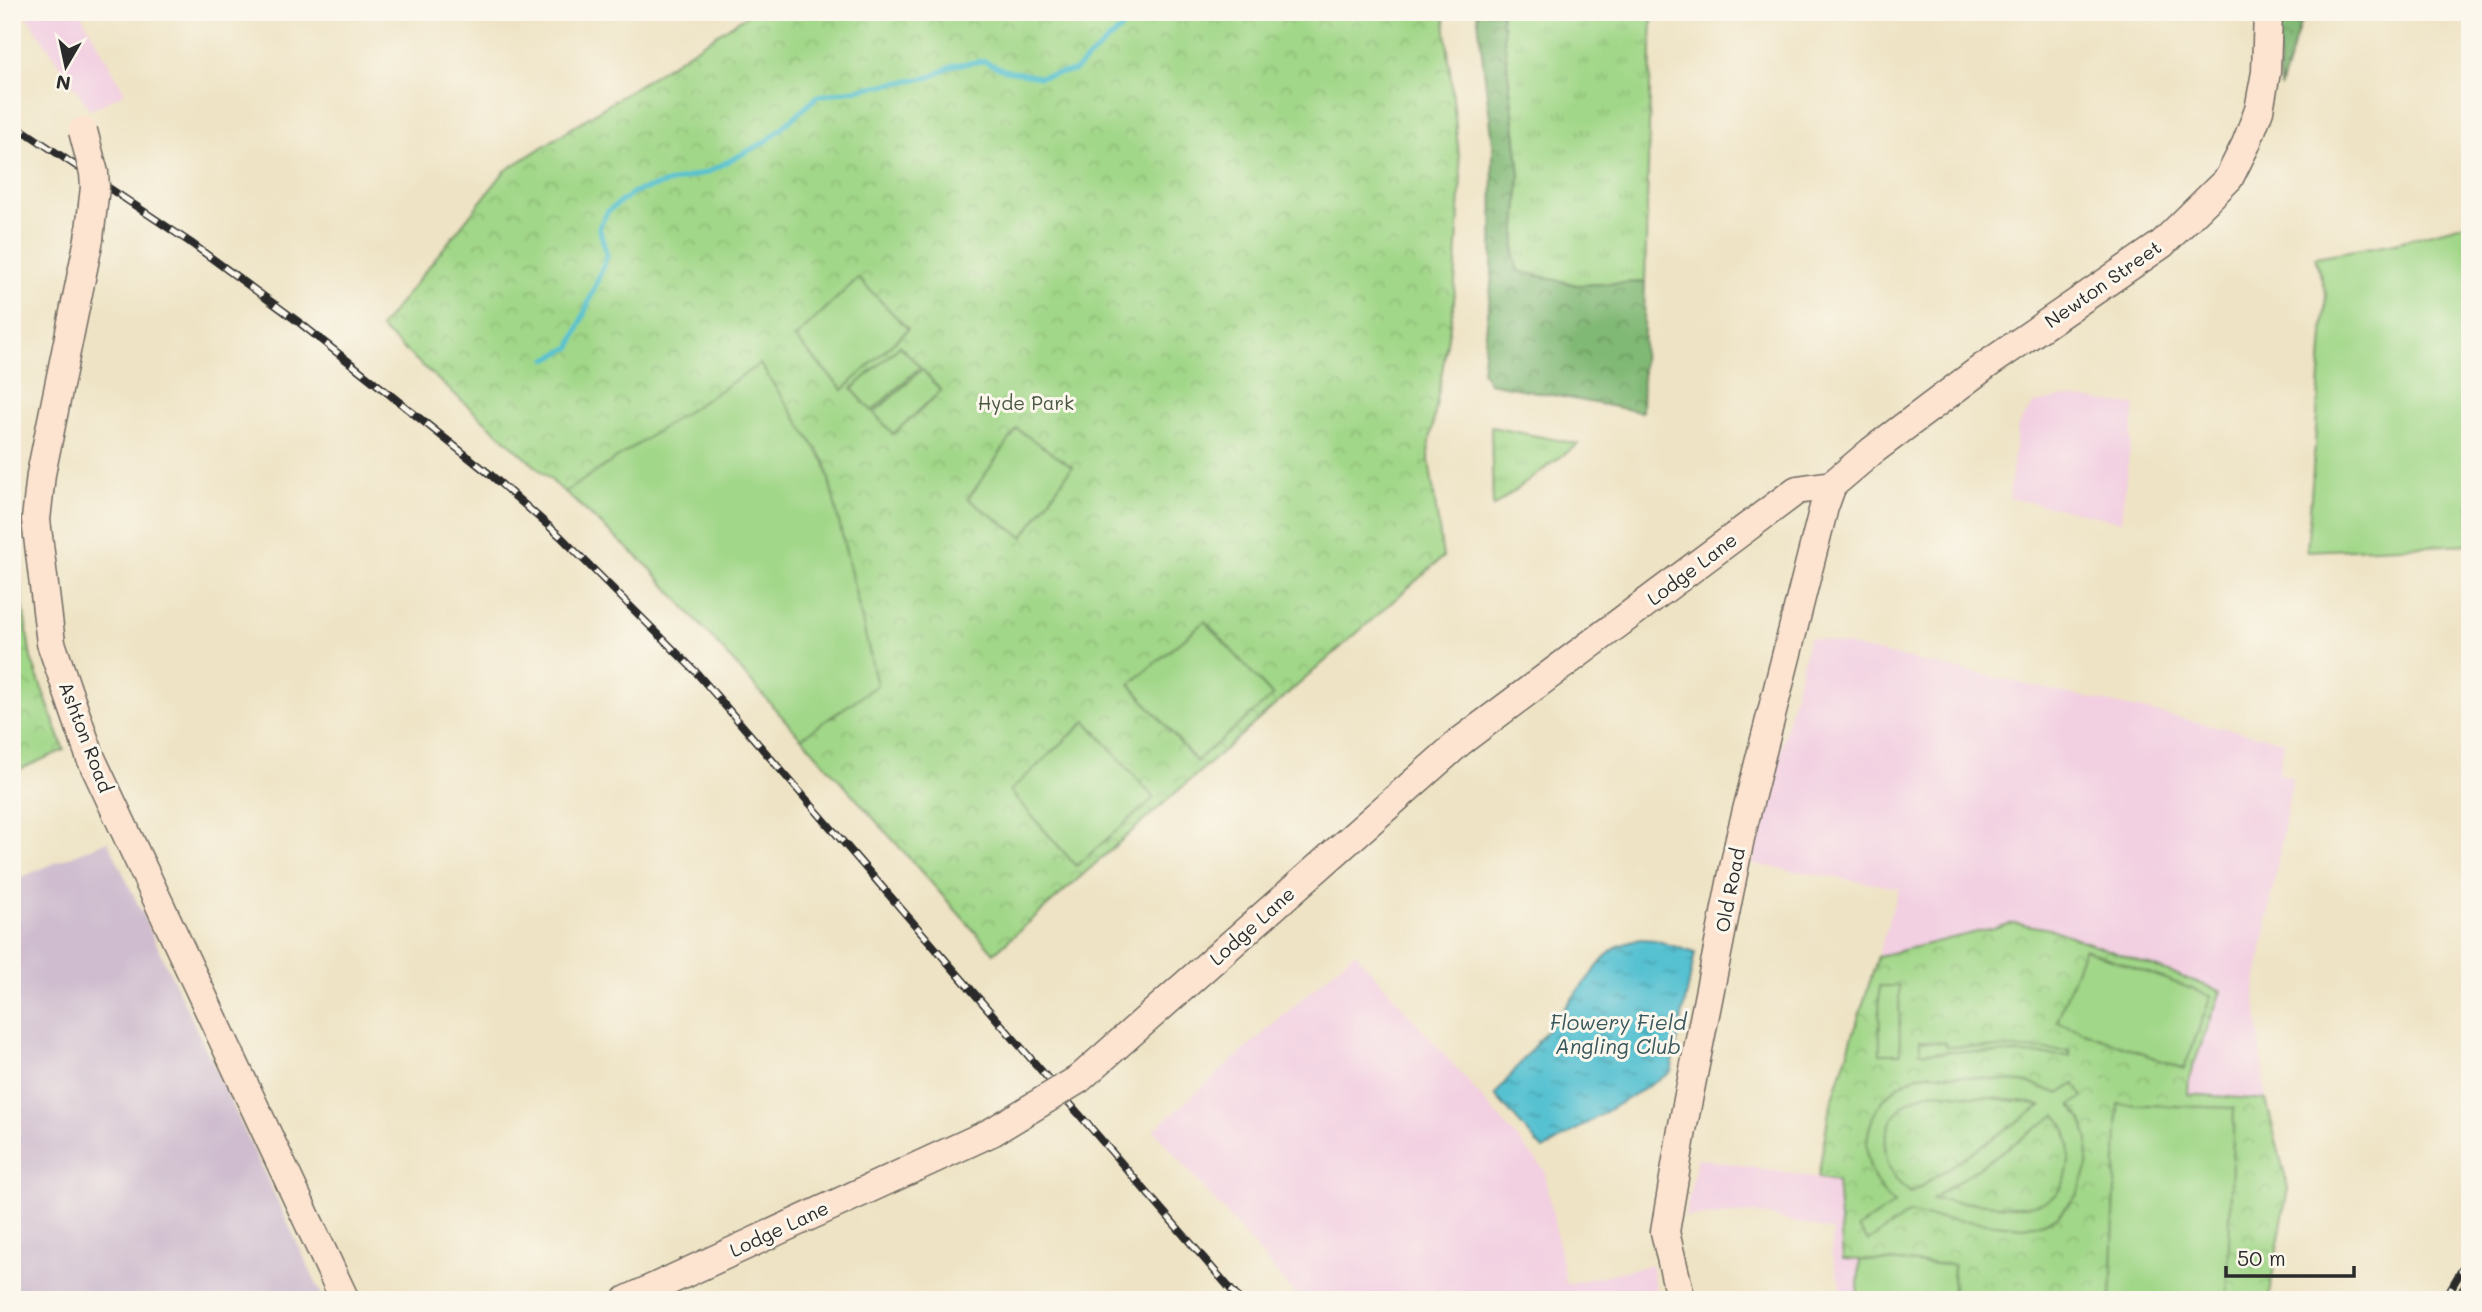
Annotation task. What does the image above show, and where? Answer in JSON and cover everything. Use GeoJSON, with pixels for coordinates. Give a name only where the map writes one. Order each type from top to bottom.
{"type":"FeatureCollection","features":[{"type":"Feature","properties":{"kind":"street","name":"Newton Street"},"geometry":{"type":"LineString","coordinates":[[1832,485],[1871,451],[1985,366],[2162,244],[2229,178],[2259,110],[2266,72],[2268,12]]}},
{"type":"Feature","properties":{"kind":"street","name":"Ashton Road"},"geometry":{"type":"LineString","coordinates":[[83,131],[95,187],[89,239],[41,474],[36,520],[51,643],[90,757],[345,1300]]}},
{"type":"Feature","properties":{"kind":"street","name":"Lodge Lane"},"geometry":{"type":"LineString","coordinates":[[627,1300],[992,1132],[1079,1079],[1461,741],[1797,490],[1832,485]]}},
{"type":"Feature","properties":{"kind":"street","name":"Old Road"},"geometry":{"type":"LineString","coordinates":[[1681,1300],[1665,1232],[1682,1130],[1740,838],[1824,507],[1832,485]]}},
{"type":"Feature","properties":{"kind":"shaded area"},"geometry":{"type":"Polygon","coordinates":[[[24,12],[80,12],[125,93],[90,110],[24,12]]]}},
{"type":"Feature","properties":{"kind":"shaded area"},"geometry":{"type":"Polygon","coordinates":[[[2063,397],[2135,405],[2121,521],[2009,498],[2018,425],[2034,404],[2063,397]]]}},
{"type":"Feature","properties":{"kind":"shaded area"},"geometry":{"type":"Polygon","coordinates":[[[1809,637],[2284,741],[2279,774],[2293,777],[2255,990],[2266,1100],[2288,1188],[2268,1300],[1844,1300],[1831,1252],[1833,1231],[1755,1213],[1685,1217],[1697,1158],[1818,1178],[1829,1111],[1899,888],[1752,864],[1809,637]]]}},
{"type":"Feature","properties":{"kind":"shaded area"},"geometry":{"type":"Polygon","coordinates":[[[108,841],[324,1300],[12,1300],[12,881],[108,841]]]}},
{"type":"Feature","properties":{"kind":"shaded area"},"geometry":{"type":"Polygon","coordinates":[[[1355,952],[1544,1169],[1566,1284],[1651,1265],[1657,1294],[1611,1300],[1300,1300],[1154,1130],[1355,952]]]}},
{"type":"Feature","properties":{"kind":"green space","name":"Hyde Park"},"geometry":{"type":"Polygon","coordinates":[[[752,12],[1444,12],[1461,176],[1454,302],[1428,453],[1443,557],[994,953],[650,568],[380,328],[505,171],[752,12]]]}},
{"type":"Feature","properties":{"kind":"green space"},"geometry":{"type":"Polygon","coordinates":[[[1477,12],[1501,12],[1520,174],[1514,257],[1518,271],[1577,285],[1645,282],[1642,412],[1489,383],[1482,371],[1492,275],[1493,143],[1477,12]]]}},
{"type":"Feature","properties":{"kind":"green space"},"geometry":{"type":"Polygon","coordinates":[[[1501,12],[1652,12],[1645,282],[1577,285],[1518,271],[1514,257],[1520,174],[1501,12]]]}},
{"type":"Feature","properties":{"kind":"green space"},"geometry":{"type":"Polygon","coordinates":[[[2277,12],[2304,12],[2280,88],[2277,12]]]}},
{"type":"Feature","properties":{"kind":"green space"},"geometry":{"type":"Polygon","coordinates":[[[2470,223],[2470,544],[2307,551],[2326,294],[2315,257],[2395,243],[2470,223]]]}},
{"type":"Feature","properties":{"kind":"green space"},"geometry":{"type":"Polygon","coordinates":[[[858,278],[908,329],[843,390],[795,338],[858,278]]]}},
{"type":"Feature","properties":{"kind":"green space"},"geometry":{"type":"Polygon","coordinates":[[[900,346],[920,367],[872,411],[852,389],[900,346]]]}},
{"type":"Feature","properties":{"kind":"green space"},"geometry":{"type":"Polygon","coordinates":[[[760,364],[825,462],[877,685],[801,738],[650,568],[565,492],[760,364]]]}},
{"type":"Feature","properties":{"kind":"green space"},"geometry":{"type":"Polygon","coordinates":[[[922,369],[941,391],[893,434],[874,413],[922,369]]]}},
{"type":"Feature","properties":{"kind":"green space"},"geometry":{"type":"Polygon","coordinates":[[[1491,427],[1578,444],[1493,507],[1491,427]]]}},
{"type":"Feature","properties":{"kind":"green space"},"geometry":{"type":"Polygon","coordinates":[[[1017,429],[1072,467],[1023,537],[968,499],[1017,429]]]}},
{"type":"Feature","properties":{"kind":"green space"},"geometry":{"type":"Polygon","coordinates":[[[12,548],[31,658],[64,750],[12,773],[12,548]]]}},
{"type":"Feature","properties":{"kind":"green space"},"geometry":{"type":"Polygon","coordinates":[[[1205,621],[1273,696],[1196,761],[1130,684],[1205,621]]]}},
{"type":"Feature","properties":{"kind":"green space"},"geometry":{"type":"Polygon","coordinates":[[[1086,721],[1154,798],[1076,866],[1010,791],[1086,721]]]}},
{"type":"Feature","properties":{"kind":"green space"},"geometry":{"type":"Polygon","coordinates":[[[2014,923],[2051,929],[2221,991],[2189,1078],[2188,1094],[2266,1100],[2288,1188],[2268,1300],[1952,1300],[1954,1265],[1843,1259],[1837,1181],[1818,1178],[1829,1111],[1878,956],[2014,923]]]}},
{"type":"Feature","properties":{"kind":"green space"},"geometry":{"type":"Polygon","coordinates":[[[2084,949],[2211,996],[2184,1069],[2057,1022],[2084,949]]]}},
{"type":"Feature","properties":{"kind":"green space"},"geometry":{"type":"Polygon","coordinates":[[[1879,986],[1899,986],[1900,1054],[1880,1054],[1879,986]]]}},
{"type":"Feature","properties":{"kind":"green space"},"geometry":{"type":"Polygon","coordinates":[[[1920,1041],[1946,1043],[1946,1046],[2070,1051],[2070,1056],[1920,1052],[1920,1041]]]}},
{"type":"Feature","properties":{"kind":"green space"},"geometry":{"type":"Polygon","coordinates":[[[1931,1073],[2029,1083],[2059,1094],[2075,1084],[2083,1097],[2071,1105],[2082,1121],[2088,1140],[2087,1169],[2077,1195],[2058,1216],[2044,1223],[2023,1227],[1910,1213],[1868,1241],[1858,1228],[1894,1204],[1879,1186],[1870,1167],[1867,1147],[1870,1126],[1878,1108],[1891,1092],[1909,1080],[1931,1073]],[[1936,1092],[1918,1097],[1903,1106],[1893,1119],[1887,1134],[1885,1150],[1889,1166],[1897,1181],[1911,1193],[2041,1106],[2026,1102],[1936,1092]],[[2056,1115],[1932,1199],[2029,1206],[2051,1198],[2060,1190],[2066,1178],[2070,1154],[2066,1131],[2056,1115]]]}},
{"type":"Feature","properties":{"kind":"green space"},"geometry":{"type":"Polygon","coordinates":[[[2118,1104],[2234,1108],[2227,1300],[2111,1300],[2118,1104]]]}},
{"type":"Feature","properties":{"kind":"green space"},"geometry":{"type":"Polygon","coordinates":[[[1860,1260],[1954,1265],[1952,1300],[1857,1300],[1860,1260]]]}},
{"type":"Feature","properties":{"kind":"water","name":"Flowery Field Angling Club"},"geometry":{"type":"Polygon","coordinates":[[[1640,939],[1655,940],[1695,953],[1671,1072],[1543,1150],[1495,1095],[1606,956],[1618,946],[1640,939]]]}},
{"type":"Feature","properties":{"kind":"waterway"},"geometry":{"type":"LineString","coordinates":[[547,359],[571,347],[607,256],[599,227],[608,211],[634,192],[708,172],[767,141],[818,96],[931,77],[954,65],[984,61],[1004,70],[1039,77],[1074,71],[1140,12]]}},
{"type":"Feature","properties":{"kind":"railway"},"geometry":{"type":"LineString","coordinates":[[12,123],[191,243],[300,323],[492,476],[560,536],[695,671],[1240,1300]]}},
{"type":"Feature","properties":{"kind":"railway"},"geometry":{"type":"LineString","coordinates":[[2444,1300],[2470,1256]]}},
{"type":"Feature","properties":{"kind":"railway"},"geometry":{"type":"LineString","coordinates":[[2456,1300],[2470,1278]]}}]}
